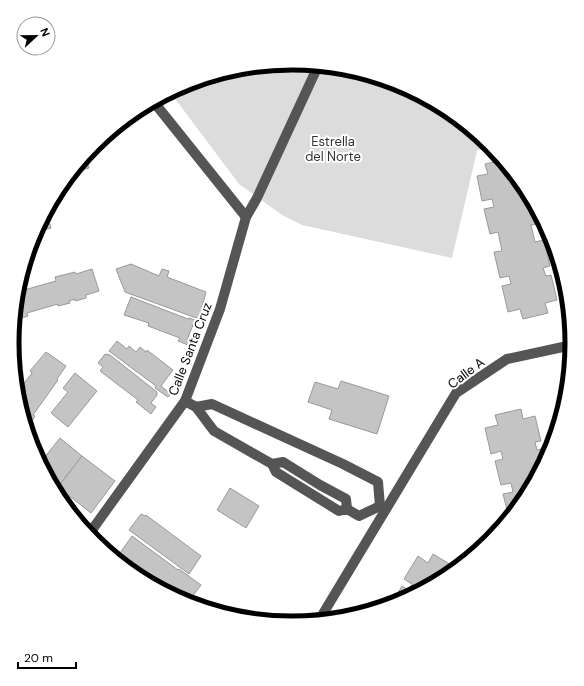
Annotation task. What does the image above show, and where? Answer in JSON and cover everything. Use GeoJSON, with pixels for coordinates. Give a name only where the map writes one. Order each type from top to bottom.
{"type":"FeatureCollection","features":[{"type":"Feature","properties":{"kind":"street","name":"Calle Santa Cruz"},"geometry":{"type":"LineString","coordinates":[[93,529],[185,401],[220,309],[246,217],[316,71]]}},
{"type":"Feature","properties":{"kind":"street"},"geometry":{"type":"LineString","coordinates":[[157,106],[246,217]]}},
{"type":"Feature","properties":{"kind":"street","name":"Calle A"},"geometry":{"type":"LineString","coordinates":[[323,614],[383,508],[456,393],[508,359],[565,347]]}},
{"type":"Feature","properties":{"kind":"street"},"geometry":{"type":"LineString","coordinates":[[185,401],[196,407],[214,430],[272,464],[276,472],[339,511],[347,509],[359,516],[383,508],[378,482],[343,464],[212,404],[196,407]]}},
{"type":"Feature","properties":{"kind":"green space","name":"Estrella del Norte"},"geometry":{"type":"Polygon","coordinates":[[[292,70],[328,72],[380,84],[413,98],[458,126],[483,148],[477,151],[452,258],[302,225],[282,215],[239,184],[174,97],[204,84],[256,72],[292,70]]]}},
{"type":"Feature","properties":{"kind":"building"},"geometry":{"type":"Polygon","coordinates":[[[496,162],[497,163],[519,191],[537,222],[538,224],[531,225],[535,242],[544,240],[550,266],[543,268],[546,276],[551,275],[557,300],[545,303],[548,313],[523,319],[520,309],[508,312],[502,286],[511,284],[509,276],[500,278],[494,252],[502,251],[498,232],[490,234],[484,209],[494,207],[492,199],[482,201],[477,176],[488,174],[485,164],[496,162]]]}},
{"type":"Feature","properties":{"kind":"building"},"geometry":{"type":"Polygon","coordinates":[[[87,163],[89,168],[81,170],[87,163]]]}},
{"type":"Feature","properties":{"kind":"building"},"geometry":{"type":"Polygon","coordinates":[[[48,220],[51,228],[44,230],[48,220]]]}},
{"type":"Feature","properties":{"kind":"building"},"geometry":{"type":"Polygon","coordinates":[[[131,264],[159,276],[162,269],[169,271],[167,277],[206,292],[199,319],[125,292],[116,269],[131,264]]]}},
{"type":"Feature","properties":{"kind":"building"},"geometry":{"type":"Polygon","coordinates":[[[92,269],[99,291],[86,295],[86,298],[69,301],[70,303],[58,306],[58,304],[27,313],[28,316],[20,318],[24,290],[56,281],[55,277],[75,272],[76,274],[92,269]]]}},
{"type":"Feature","properties":{"kind":"building"},"geometry":{"type":"Polygon","coordinates":[[[131,297],[188,319],[195,320],[187,340],[190,341],[188,345],[178,341],[180,338],[148,326],[149,323],[124,315],[131,297]]]}},
{"type":"Feature","properties":{"kind":"building"},"geometry":{"type":"Polygon","coordinates":[[[117,341],[127,349],[129,346],[136,352],[140,347],[146,352],[147,350],[173,370],[161,386],[171,394],[168,397],[155,388],[156,386],[109,351],[117,341]]]}},
{"type":"Feature","properties":{"kind":"building"},"geometry":{"type":"Polygon","coordinates":[[[46,352],[66,366],[33,415],[35,416],[31,423],[22,386],[32,373],[30,371],[46,352]]]}},
{"type":"Feature","properties":{"kind":"building"},"geometry":{"type":"Polygon","coordinates":[[[105,354],[110,355],[157,392],[157,395],[151,403],[156,407],[151,414],[136,402],[138,400],[100,371],[103,367],[98,363],[105,354]]]}},
{"type":"Feature","properties":{"kind":"building"},"geometry":{"type":"Polygon","coordinates":[[[75,373],[97,391],[68,427],[51,413],[68,392],[63,388],[75,373]]]}},
{"type":"Feature","properties":{"kind":"building"},"geometry":{"type":"Polygon","coordinates":[[[341,381],[389,396],[377,434],[329,419],[332,410],[308,402],[315,382],[338,389],[341,381]]]}},
{"type":"Feature","properties":{"kind":"building"},"geometry":{"type":"Polygon","coordinates":[[[521,409],[523,419],[535,416],[541,441],[535,442],[537,450],[541,449],[542,452],[537,464],[519,495],[507,511],[503,494],[513,492],[511,483],[501,485],[495,461],[503,459],[501,451],[491,454],[485,428],[498,425],[495,415],[521,409]]]}},
{"type":"Feature","properties":{"kind":"building"},"geometry":{"type":"Polygon","coordinates":[[[60,438],[82,456],[59,485],[44,458],[60,438]]]}},
{"type":"Feature","properties":{"kind":"building"},"geometry":{"type":"Polygon","coordinates":[[[82,456],[115,481],[91,513],[62,491],[59,485],[82,456]]]}},
{"type":"Feature","properties":{"kind":"building"},"geometry":{"type":"Polygon","coordinates":[[[230,488],[259,506],[246,528],[217,510],[230,488]]]}},
{"type":"Feature","properties":{"kind":"building"},"geometry":{"type":"Polygon","coordinates":[[[141,514],[146,515],[201,556],[189,574],[129,530],[141,514]]]}},
{"type":"Feature","properties":{"kind":"building"},"geometry":{"type":"Polygon","coordinates":[[[132,536],[201,585],[192,597],[160,582],[120,553],[132,536]]]}},
{"type":"Feature","properties":{"kind":"building"},"geometry":{"type":"Polygon","coordinates":[[[433,554],[451,565],[409,590],[412,584],[404,579],[418,556],[428,563],[433,554]]]}},
{"type":"Feature","properties":{"kind":"building"},"geometry":{"type":"Polygon","coordinates":[[[402,586],[409,590],[397,595],[402,586]]]}}]}
